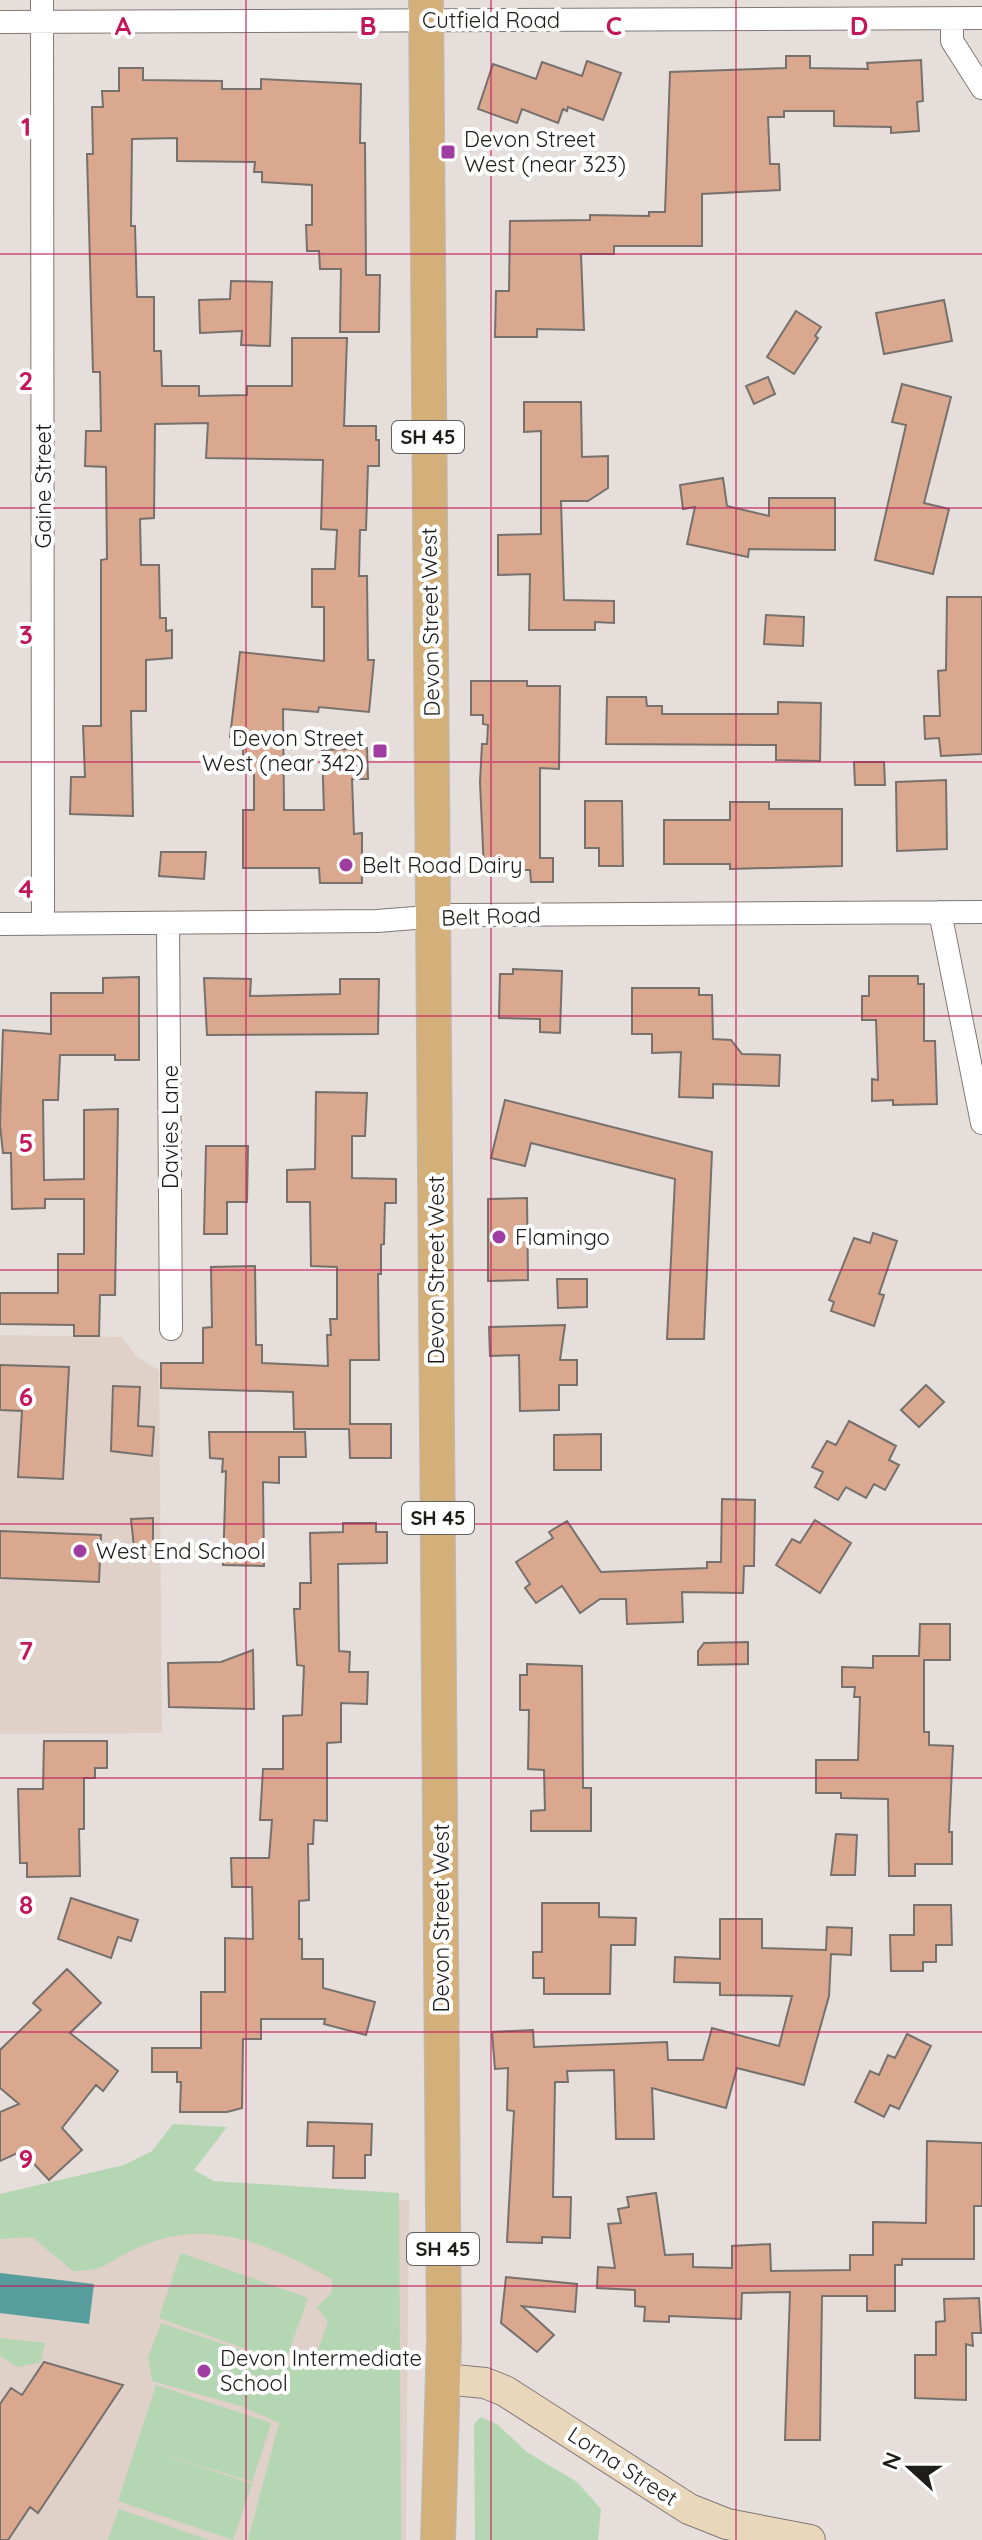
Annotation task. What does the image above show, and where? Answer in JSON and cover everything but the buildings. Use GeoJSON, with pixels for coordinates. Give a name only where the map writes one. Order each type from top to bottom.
{"type":"FeatureCollection","features":[{"type":"Feature","properties":{"kind":"main road","name":"Devon Street West"},"geometry":{"type":"LineString","coordinates":[[426,10],[444,2379],[438,2540]]}},
{"type":"Feature","properties":{"kind":"street","name":"Cutfield Road"},"geometry":{"type":"LineString","coordinates":[[0,22],[42,11],[821,10],[952,19],[982,18]]}},
{"type":"Feature","properties":{"kind":"street","name":"Gaine Street"},"geometry":{"type":"LineString","coordinates":[[42,11],[43,924]]}},
{"type":"Feature","properties":{"kind":"street"},"geometry":{"type":"LineString","coordinates":[[952,19],[952,41],[982,88]]}},
{"type":"Feature","properties":{"kind":"street"},"geometry":{"type":"LineString","coordinates":[[940,912],[982,1123]]}},
{"type":"Feature","properties":{"kind":"street","name":"Belt Road"},"geometry":{"type":"LineString","coordinates":[[0,924],[982,912]]}},
{"type":"Feature","properties":{"kind":"street","name":"Davies Lane"},"geometry":{"type":"LineString","coordinates":[[168,924],[171,1329]]}},
{"type":"Feature","properties":{"kind":"street","name":"Lorna Street"},"geometry":{"type":"LineString","coordinates":[[444,2379],[485,2383],[505,2391],[689,2509],[727,2524],[810,2540]]}},
{"type":"Feature","properties":{"kind":"shaded area","name":"West End School"},"geometry":{"type":"Polygon","coordinates":[[[0,1335],[122,1337],[137,1357],[159,1370],[162,1733],[0,1734],[0,1335]]]}},
{"type":"Feature","properties":{"kind":"shaded area","name":"Devon Intermediate School"},"geometry":{"type":"Polygon","coordinates":[[[409,2200],[406,2540],[0,2540],[0,2203],[409,2200]]]}},
{"type":"Feature","properties":{"kind":"green space"},"geometry":{"type":"Polygon","coordinates":[[[173,2124],[227,2127],[194,2170],[214,2181],[399,2193],[401,2540],[248,2540],[279,2423],[241,2406],[152,2381],[148,2358],[161,2323],[295,2368],[311,2369],[328,2322],[317,2307],[332,2292],[332,2279],[260,2245],[212,2234],[187,2234],[161,2239],[101,2267],[73,2271],[32,2237],[0,2239],[0,2194],[124,2165],[152,2151],[173,2124]]]}},
{"type":"Feature","properties":{"kind":"green space"},"geometry":{"type":"Polygon","coordinates":[[[181,2253],[308,2298],[285,2363],[159,2318],[181,2253]]]}},
{"type":"Feature","properties":{"kind":"green space"},"geometry":{"type":"Polygon","coordinates":[[[0,2338],[45,2343],[41,2362],[18,2367],[0,2356],[0,2338]]]}},
{"type":"Feature","properties":{"kind":"green space"},"geometry":{"type":"Polygon","coordinates":[[[156,2385],[271,2423],[252,2482],[154,2451],[252,2484],[233,2540],[118,2501],[156,2385]]]}},
{"type":"Feature","properties":{"kind":"green space"},"geometry":{"type":"Polygon","coordinates":[[[481,2417],[498,2425],[527,2452],[577,2482],[601,2509],[598,2540],[475,2540],[474,2424],[481,2417]]]}},
{"type":"Feature","properties":{"kind":"green space"},"geometry":{"type":"Polygon","coordinates":[[[119,2509],[209,2540],[108,2540],[119,2509]]]}},
{"type":"Feature","properties":{"kind":"water"},"geometry":{"type":"Polygon","coordinates":[[[0,2273],[94,2284],[89,2324],[0,2313],[0,2273]]]}},
{"type":"Feature","properties":{"kind":"place","name":"Devon Street West (near 323)"},"geometry":{"type":"Point","coordinates":[448,152]}},
{"type":"Feature","properties":{"kind":"place","name":"Devon Street West (near 342)"},"geometry":{"type":"Point","coordinates":[380,751]}},
{"type":"Feature","properties":{"kind":"place","name":"Belt Road Dairy"},"geometry":{"type":"Point","coordinates":[346,865]}},
{"type":"Feature","properties":{"kind":"place","name":"Flamingo"},"geometry":{"type":"Point","coordinates":[499,1237]}},
{"type":"Feature","properties":{"kind":"place","name":"West End School"},"geometry":{"type":"Point","coordinates":[80,1551]}},
{"type":"Feature","properties":{"kind":"place","name":"Devon Intermediate School"},"geometry":{"type":"Point","coordinates":[204,2371]}}]}
